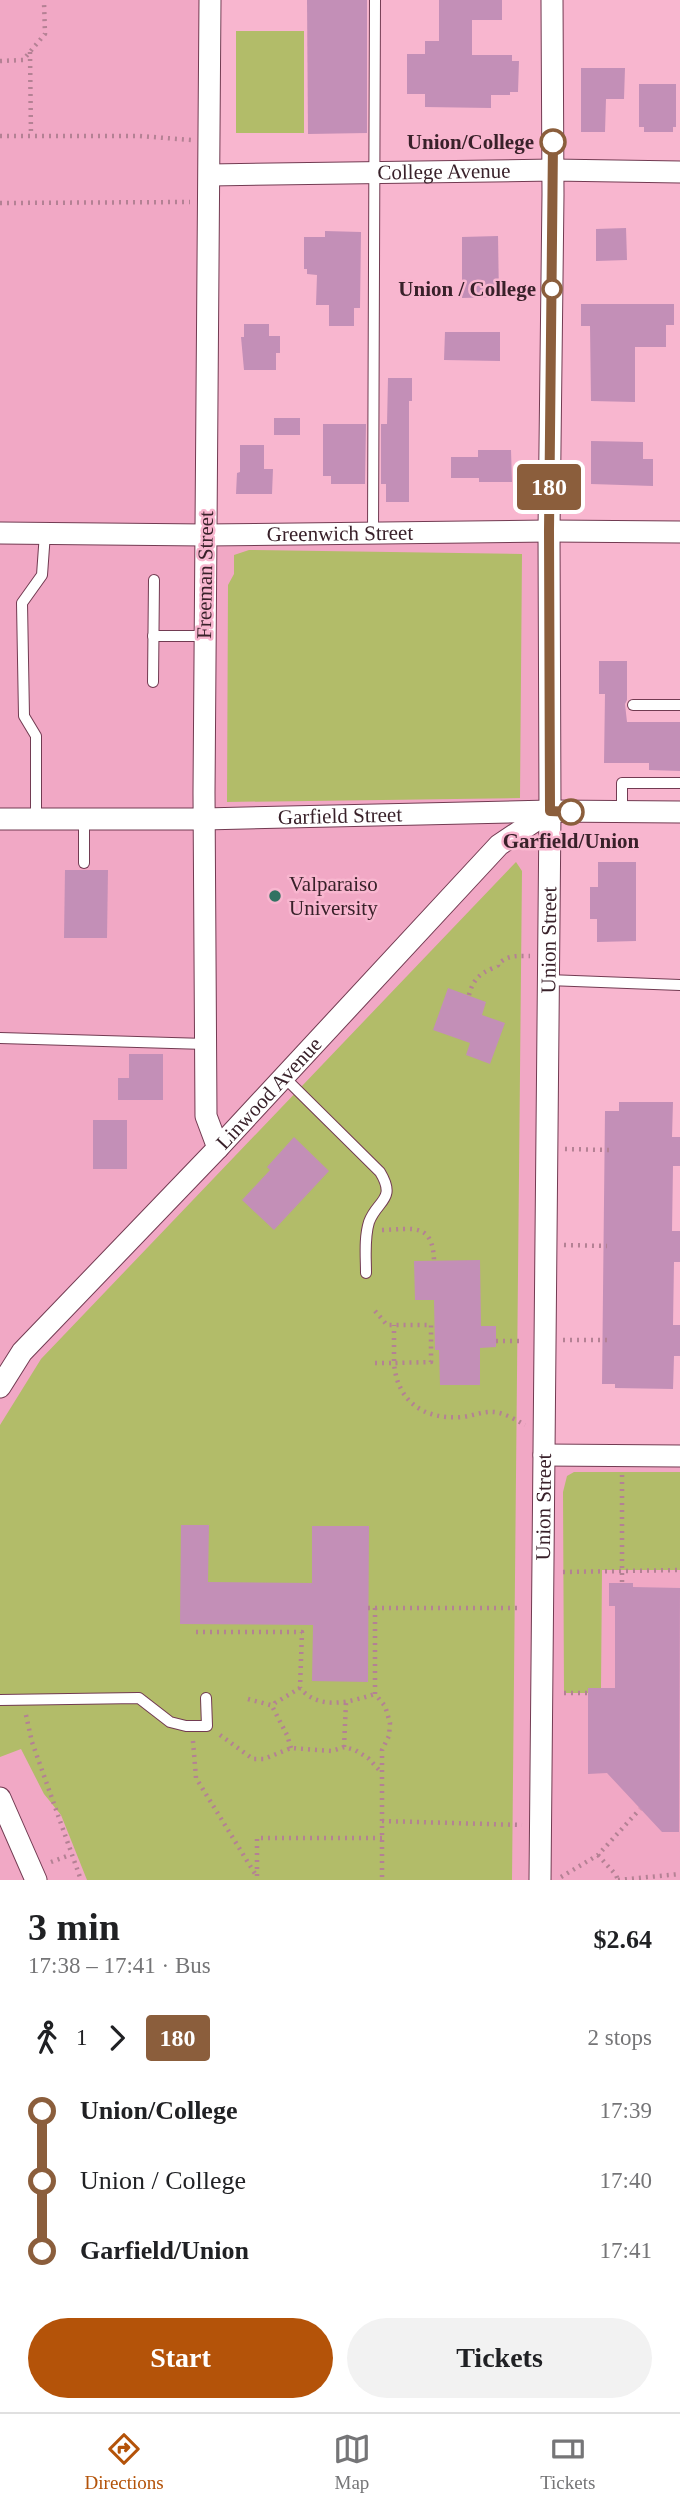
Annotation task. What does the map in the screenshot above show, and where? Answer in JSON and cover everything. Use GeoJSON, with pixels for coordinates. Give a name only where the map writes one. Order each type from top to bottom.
{"type":"FeatureCollection","features":[{"type":"Feature","properties":{"kind":"street","name":"Freeman Street"},"geometry":{"type":"LineString","coordinates":[[211,0],[204,819],[206,1116],[218,1148]]}},
{"type":"Feature","properties":{"kind":"street","name":"Union Street"},"geometry":{"type":"LineString","coordinates":[[550,1879],[544,1455],[537,1340],[546,1245],[552,0]]}},
{"type":"Feature","properties":{"kind":"street","name":"College Avenue"},"geometry":{"type":"LineString","coordinates":[[210,174],[553,170],[680,172]]}},
{"type":"Feature","properties":{"kind":"street","name":"Greenwich Street"},"geometry":{"type":"LineString","coordinates":[[0,533],[680,533]]}},
{"type":"Feature","properties":{"kind":"street","name":"Garfield Street"},"geometry":{"type":"LineString","coordinates":[[0,819],[204,819],[550,811],[680,812]]}},
{"type":"Feature","properties":{"kind":"street","name":"Linwood Avenue"},"geometry":{"type":"LineString","coordinates":[[0,1387],[22,1352],[285,1077],[499,845],[550,811]]}},
{"type":"Feature","properties":{"kind":"street"},"geometry":{"type":"LineString","coordinates":[[544,1455],[680,1456]]}},
{"type":"Feature","properties":{"kind":"street"},"geometry":{"type":"LineString","coordinates":[[0,1798],[36,1880]]}},
{"type":"Feature","properties":{"kind":"lane"},"geometry":{"type":"LineString","coordinates":[[373,533],[375,0]]}},
{"type":"Feature","properties":{"kind":"lane"},"geometry":{"type":"LineString","coordinates":[[36,819],[36,736],[24,716],[22,603],[42,575],[45,533]]}},
{"type":"Feature","properties":{"kind":"lane"},"geometry":{"type":"LineString","coordinates":[[153,681],[154,580]]}},
{"type":"Feature","properties":{"kind":"lane"},"geometry":{"type":"LineString","coordinates":[[153,636],[204,636]]}},
{"type":"Feature","properties":{"kind":"lane"},"geometry":{"type":"LineString","coordinates":[[633,705],[680,705]]}},
{"type":"Feature","properties":{"kind":"lane"},"geometry":{"type":"LineString","coordinates":[[622,812],[622,783],[680,783]]}},
{"type":"Feature","properties":{"kind":"lane"},"geometry":{"type":"LineString","coordinates":[[84,819],[84,863]]}},
{"type":"Feature","properties":{"kind":"lane"},"geometry":{"type":"LineString","coordinates":[[548,980],[680,985]]}},
{"type":"Feature","properties":{"kind":"lane"},"geometry":{"type":"LineString","coordinates":[[0,1038],[206,1044]]}},
{"type":"Feature","properties":{"kind":"lane"},"geometry":{"type":"LineString","coordinates":[[285,1077],[380,1171],[386,1181],[387,1193],[372,1215],[368,1230],[366,1273]]}},
{"type":"Feature","properties":{"kind":"lane"},"geometry":{"type":"LineString","coordinates":[[0,1700],[139,1698],[170,1722],[207,1726],[206,1698]]}},
{"type":"Feature","properties":{"kind":"path"},"geometry":{"type":"LineString","coordinates":[[0,61],[23,60],[45,34],[44,2]]}},
{"type":"Feature","properties":{"kind":"path"},"geometry":{"type":"LineString","coordinates":[[30,51],[31,136]]}},
{"type":"Feature","properties":{"kind":"path"},"geometry":{"type":"LineString","coordinates":[[0,136],[140,136],[198,140]]}},
{"type":"Feature","properties":{"kind":"path"},"geometry":{"type":"LineString","coordinates":[[0,203],[198,202]]}},
{"type":"Feature","properties":{"kind":"path"},"geometry":{"type":"LineString","coordinates":[[469,995],[471,985],[485,970],[511,957],[533,955]]}},
{"type":"Feature","properties":{"kind":"path"},"geometry":{"type":"LineString","coordinates":[[547,1150],[609,1150]]}},
{"type":"Feature","properties":{"kind":"path"},"geometry":{"type":"LineString","coordinates":[[368,1230],[420,1229],[429,1235],[434,1245],[434,1261]]}},
{"type":"Feature","properties":{"kind":"path"},"geometry":{"type":"LineString","coordinates":[[546,1245],[607,1246]]}},
{"type":"Feature","properties":{"kind":"path"},"geometry":{"type":"LineString","coordinates":[[376,1311],[387,1325],[431,1325],[431,1362],[376,1363]]}},
{"type":"Feature","properties":{"kind":"path"},"geometry":{"type":"LineString","coordinates":[[394,1325],[394,1363],[398,1388],[417,1408],[451,1418],[493,1411],[525,1425]]}},
{"type":"Feature","properties":{"kind":"path"},"geometry":{"type":"LineString","coordinates":[[496,1341],[608,1340]]}},
{"type":"Feature","properties":{"kind":"path"},"geometry":{"type":"LineString","coordinates":[[622,1472],[622,1583]]}},
{"type":"Feature","properties":{"kind":"path"},"geometry":{"type":"LineString","coordinates":[[563,1572],[680,1570]]}},
{"type":"Feature","properties":{"kind":"path"},"geometry":{"type":"LineString","coordinates":[[382,1880],[382,1750],[389,1736],[390,1723],[385,1706],[375,1694],[372,1608],[522,1608]]}},
{"type":"Feature","properties":{"kind":"path"},"geometry":{"type":"LineString","coordinates":[[196,1632],[302,1632],[300,1688],[307,1697],[321,1702],[346,1702],[375,1694]]}},
{"type":"Feature","properties":{"kind":"path"},"geometry":{"type":"LineString","coordinates":[[248,1699],[274,1706],[300,1688]]}},
{"type":"Feature","properties":{"kind":"path"},"geometry":{"type":"LineString","coordinates":[[564,1693],[588,1693]]}},
{"type":"Feature","properties":{"kind":"path"},"geometry":{"type":"LineString","coordinates":[[22,1700],[32,1742],[80,1880]]}},
{"type":"Feature","properties":{"kind":"path"},"geometry":{"type":"LineString","coordinates":[[344,1747],[346,1702]]}},
{"type":"Feature","properties":{"kind":"path"},"geometry":{"type":"LineString","coordinates":[[274,1706],[291,1748]]}},
{"type":"Feature","properties":{"kind":"path"},"geometry":{"type":"LineString","coordinates":[[192,1726],[196,1778],[257,1879]]}},
{"type":"Feature","properties":{"kind":"path"},"geometry":{"type":"LineString","coordinates":[[207,1726],[253,1759],[264,1759],[291,1748],[332,1751],[344,1747],[368,1758],[382,1773]]}},
{"type":"Feature","properties":{"kind":"path"},"geometry":{"type":"LineString","coordinates":[[550,1879],[598,1855],[640,1809]]}},
{"type":"Feature","properties":{"kind":"path"},"geometry":{"type":"LineString","coordinates":[[382,1821],[523,1825]]}},
{"type":"Feature","properties":{"kind":"path"},"geometry":{"type":"LineString","coordinates":[[257,1879],[257,1838],[382,1838]]}},
{"type":"Feature","properties":{"kind":"path"},"geometry":{"type":"LineString","coordinates":[[598,1855],[618,1880],[680,1874]]}},
{"type":"Feature","properties":{"kind":"shaded area","name":"Valparaiso University"},"geometry":{"type":"Polygon","coordinates":[[[0,0],[210,0],[205,535],[549,531],[544,1455],[680,1456],[680,1880],[0,1880],[0,0]]]}},
{"type":"Feature","properties":{"kind":"green space"},"geometry":{"type":"Polygon","coordinates":[[[236,31],[304,31],[304,133],[236,133],[236,31]]]}},
{"type":"Feature","properties":{"kind":"green space"},"geometry":{"type":"Polygon","coordinates":[[[249,550],[522,554],[520,798],[227,802],[228,585],[234,574],[234,555],[249,550]]]}},
{"type":"Feature","properties":{"kind":"green space"},"geometry":{"type":"Polygon","coordinates":[[[516,862],[522,871],[512,1880],[87,1880],[61,1815],[44,1794],[21,1749],[0,1757],[0,1425],[41,1359],[516,862]]]}},
{"type":"Feature","properties":{"kind":"green space"},"geometry":{"type":"Polygon","coordinates":[[[574,1472],[680,1472],[680,1570],[602,1570],[601,1688],[588,1693],[564,1693],[563,1492],[567,1476],[574,1472]]]}},
{"type":"Feature","properties":{"kind":"building"},"geometry":{"type":"Polygon","coordinates":[[[307,0],[367,0],[367,133],[308,134],[307,0]]]}},
{"type":"Feature","properties":{"kind":"building"},"geometry":{"type":"Polygon","coordinates":[[[439,0],[502,0],[502,20],[472,20],[472,55],[512,55],[512,61],[519,61],[518,92],[491,95],[491,108],[425,107],[425,94],[407,94],[407,54],[425,54],[425,41],[439,41],[439,0]]]}},
{"type":"Feature","properties":{"kind":"building"},"geometry":{"type":"Polygon","coordinates":[[[581,68],[625,68],[624,99],[606,99],[605,132],[581,132],[581,68]]]}},
{"type":"Feature","properties":{"kind":"building"},"geometry":{"type":"Polygon","coordinates":[[[639,84],[676,84],[676,127],[673,127],[673,132],[644,132],[644,127],[639,127],[639,84]]]}},
{"type":"Feature","properties":{"kind":"building"},"geometry":{"type":"Polygon","coordinates":[[[626,228],[627,260],[596,261],[596,229],[626,228]]]}},
{"type":"Feature","properties":{"kind":"building"},"geometry":{"type":"Polygon","coordinates":[[[325,231],[361,232],[360,308],[354,308],[354,326],[329,326],[329,305],[316,305],[317,275],[307,274],[307,269],[304,269],[304,237],[325,237],[325,231]]]}},
{"type":"Feature","properties":{"kind":"building"},"geometry":{"type":"Polygon","coordinates":[[[498,236],[499,297],[462,298],[462,237],[498,236]]]}},
{"type":"Feature","properties":{"kind":"building"},"geometry":{"type":"Polygon","coordinates":[[[581,304],[674,304],[674,325],[666,325],[666,347],[635,347],[635,402],[591,401],[590,326],[581,326],[581,304]]]}},
{"type":"Feature","properties":{"kind":"building"},"geometry":{"type":"Polygon","coordinates":[[[244,324],[269,324],[269,336],[280,336],[276,370],[244,370],[241,337],[244,337],[244,324]]]}},
{"type":"Feature","properties":{"kind":"building"},"geometry":{"type":"Polygon","coordinates":[[[445,332],[500,332],[500,361],[444,360],[445,332]]]}},
{"type":"Feature","properties":{"kind":"building"},"geometry":{"type":"Polygon","coordinates":[[[388,378],[412,378],[412,401],[409,401],[409,502],[386,502],[386,484],[381,484],[381,424],[387,424],[388,378]]]}},
{"type":"Feature","properties":{"kind":"building"},"geometry":{"type":"Polygon","coordinates":[[[274,418],[300,418],[300,435],[274,435],[274,418]]]}},
{"type":"Feature","properties":{"kind":"building"},"geometry":{"type":"Polygon","coordinates":[[[323,424],[366,424],[365,484],[331,484],[331,476],[323,476],[323,424]]]}},
{"type":"Feature","properties":{"kind":"building"},"geometry":{"type":"Polygon","coordinates":[[[591,441],[643,442],[643,459],[653,459],[653,486],[591,484],[591,441]]]}},
{"type":"Feature","properties":{"kind":"building"},"geometry":{"type":"Polygon","coordinates":[[[240,445],[264,445],[264,469],[273,469],[272,494],[236,494],[237,473],[240,472],[240,445]]]}},
{"type":"Feature","properties":{"kind":"building"},"geometry":{"type":"Polygon","coordinates":[[[478,450],[511,450],[512,482],[479,482],[479,478],[451,478],[451,457],[478,457],[478,450]]]}},
{"type":"Feature","properties":{"kind":"building"},"geometry":{"type":"Polygon","coordinates":[[[599,661],[627,661],[627,722],[680,722],[680,771],[649,770],[649,763],[604,763],[605,694],[599,694],[599,661]]]}},
{"type":"Feature","properties":{"kind":"building"},"geometry":{"type":"Polygon","coordinates":[[[598,862],[636,862],[636,941],[597,942],[597,919],[590,919],[590,887],[598,887],[598,862]]]}},
{"type":"Feature","properties":{"kind":"building"},"geometry":{"type":"Polygon","coordinates":[[[65,870],[108,870],[107,938],[64,938],[65,870]]]}},
{"type":"Feature","properties":{"kind":"building"},"geometry":{"type":"Polygon","coordinates":[[[448,988],[486,1002],[482,1015],[505,1023],[490,1064],[466,1055],[470,1043],[433,1030],[448,988]]]}},
{"type":"Feature","properties":{"kind":"building"},"geometry":{"type":"Polygon","coordinates":[[[129,1054],[163,1054],[163,1100],[118,1100],[118,1078],[129,1078],[129,1054]]]}},
{"type":"Feature","properties":{"kind":"building"},"geometry":{"type":"Polygon","coordinates":[[[619,1102],[673,1102],[672,1137],[680,1137],[680,1166],[673,1166],[672,1231],[680,1231],[680,1262],[674,1262],[673,1325],[680,1325],[680,1356],[674,1356],[673,1389],[615,1388],[615,1384],[602,1384],[605,1111],[619,1111],[619,1102]]]}},
{"type":"Feature","properties":{"kind":"building"},"geometry":{"type":"Polygon","coordinates":[[[93,1120],[127,1120],[127,1169],[93,1169],[93,1120]]]}},
{"type":"Feature","properties":{"kind":"building"},"geometry":{"type":"Polygon","coordinates":[[[294,1137],[329,1171],[274,1230],[242,1200],[270,1170],[267,1167],[294,1137]]]}},
{"type":"Feature","properties":{"kind":"building"},"geometry":{"type":"Polygon","coordinates":[[[480,1260],[481,1326],[496,1326],[496,1347],[480,1348],[480,1385],[440,1385],[439,1350],[435,1350],[434,1300],[415,1300],[414,1261],[480,1260]]]}},
{"type":"Feature","properties":{"kind":"building"},"geometry":{"type":"Polygon","coordinates":[[[181,1525],[209,1525],[208,1582],[312,1583],[312,1526],[369,1526],[368,1682],[312,1681],[313,1625],[180,1624],[181,1525]]]}},
{"type":"Feature","properties":{"kind":"building"},"geometry":{"type":"Polygon","coordinates":[[[609,1583],[633,1583],[633,1587],[680,1588],[679,1832],[662,1832],[607,1773],[588,1774],[588,1688],[615,1688],[615,1606],[609,1606],[609,1583]]]}},
{"type":"Feature","properties":{"kind":"bus line","name":"180"},"geometry":{"type":"LineString","coordinates":[[553,142],[549,531],[550,811],[571,812]]}},
{"type":"Feature","properties":{"kind":"place","name":"Union/College"},"geometry":{"type":"Point","coordinates":[553,142]}},
{"type":"Feature","properties":{"kind":"place","name":"Union / College"},"geometry":{"type":"Point","coordinates":[552,289]}},
{"type":"Feature","properties":{"kind":"place","name":"Garfield/Union"},"geometry":{"type":"Point","coordinates":[571,812]}},
{"type":"Feature","properties":{"kind":"place","name":"Valparaiso University"},"geometry":{"type":"Point","coordinates":[275,896]}}]}
